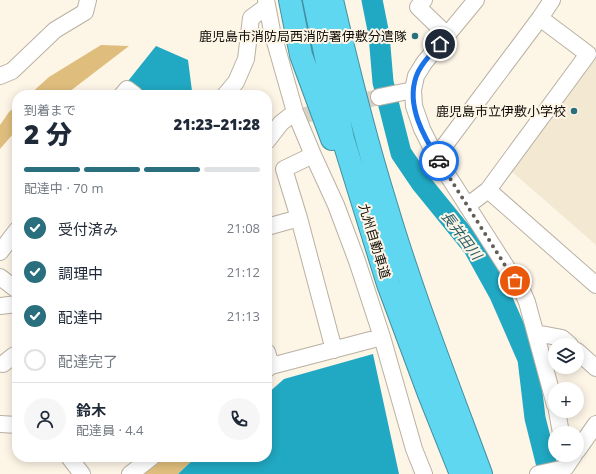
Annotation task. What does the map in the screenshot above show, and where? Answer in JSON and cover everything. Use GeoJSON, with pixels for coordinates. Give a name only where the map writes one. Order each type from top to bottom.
{"type":"FeatureCollection","features":[{"type":"Feature","properties":{"kind":"highway"},"geometry":{"type":"LineString","coordinates":[[290,0],[301,55],[388,284]]}},
{"type":"Feature","properties":{"kind":"highway","name":"九州自動車道"},"geometry":{"type":"LineString","coordinates":[[314,0],[343,139],[388,284],[461,474]]}},
{"type":"Feature","properties":{"kind":"highway","name":"九州自動車道"},"geometry":{"type":"LineString","coordinates":[[332,0],[364,132],[386,206],[424,320],[481,474]]}},
{"type":"Feature","properties":{"kind":"highway"},"geometry":{"type":"LineString","coordinates":[[346,0],[386,206]]}},
{"type":"Feature","properties":{"kind":"street"},"geometry":{"type":"LineString","coordinates":[[0,76],[12,71],[55,30],[85,12],[88,0]]}},
{"type":"Feature","properties":{"kind":"street"},"geometry":{"type":"LineString","coordinates":[[424,0],[418,7],[447,35]]}},
{"type":"Feature","properties":{"kind":"street"},"geometry":{"type":"LineString","coordinates":[[476,0],[424,63],[408,91],[422,129],[436,156],[523,293],[527,302],[549,382]]}},
{"type":"Feature","properties":{"kind":"street"},"geometry":{"type":"LineString","coordinates":[[436,156],[552,0]]}},
{"type":"Feature","properties":{"kind":"street"},"geometry":{"type":"LineString","coordinates":[[229,90],[236,82],[246,59],[251,18],[266,3]]}},
{"type":"Feature","properties":{"kind":"street"},"geometry":{"type":"LineString","coordinates":[[266,3],[272,32],[296,112],[357,261],[382,337],[412,442],[424,474]]}},
{"type":"Feature","properties":{"kind":"street"},"geometry":{"type":"LineString","coordinates":[[467,206],[488,190],[588,54],[540,18]]}},
{"type":"Feature","properties":{"kind":"street"},"geometry":{"type":"LineString","coordinates":[[380,96],[408,91]]}},
{"type":"Feature","properties":{"kind":"street"},"geometry":{"type":"LineString","coordinates":[[272,135],[281,123],[296,112]]}},
{"type":"Feature","properties":{"kind":"street"},"geometry":{"type":"LineString","coordinates":[[313,155],[284,169],[334,350]]}},
{"type":"Feature","properties":{"kind":"street"},"geometry":{"type":"LineString","coordinates":[[488,190],[596,285]]}},
{"type":"Feature","properties":{"kind":"street"},"geometry":{"type":"LineString","coordinates":[[272,226],[298,218]]}},
{"type":"Feature","properties":{"kind":"street"},"geometry":{"type":"LineString","coordinates":[[0,252],[12,236]]}},
{"type":"Feature","properties":{"kind":"street"},"geometry":{"type":"LineString","coordinates":[[0,277],[12,286]]}},
{"type":"Feature","properties":{"kind":"street"},"geometry":{"type":"LineString","coordinates":[[0,306],[12,305]]}},
{"type":"Feature","properties":{"kind":"street"},"geometry":{"type":"LineString","coordinates":[[536,334],[562,338]]}},
{"type":"Feature","properties":{"kind":"street"},"geometry":{"type":"LineString","coordinates":[[272,362],[334,350],[382,337]]}},
{"type":"Feature","properties":{"kind":"street"},"geometry":{"type":"LineString","coordinates":[[3,364],[12,357]]}},
{"type":"Feature","properties":{"kind":"street"},"geometry":{"type":"LineString","coordinates":[[584,357],[596,368]]}},
{"type":"Feature","properties":{"kind":"street"},"geometry":{"type":"LineString","coordinates":[[0,424],[12,425]]}},
{"type":"Feature","properties":{"kind":"street"},"geometry":{"type":"LineString","coordinates":[[584,441],[595,426]]}},
{"type":"Feature","properties":{"kind":"street"},"geometry":{"type":"LineString","coordinates":[[73,462],[82,474]]}},
{"type":"Feature","properties":{"kind":"street"},"geometry":{"type":"LineString","coordinates":[[130,474],[146,462]]}},
{"type":"Feature","properties":{"kind":"street"},"geometry":{"type":"LineString","coordinates":[[538,474],[566,464]]}},
{"type":"Feature","properties":{"kind":"shaded area"},"geometry":{"type":"Polygon","coordinates":[[[101,45],[129,46],[72,90],[35,90],[49,77],[101,45]]]}},
{"type":"Feature","properties":{"kind":"shaded area","name":"鹿児島市立伊敷小学校"},"geometry":{"type":"Polygon","coordinates":[[[596,52],[596,245],[509,169],[596,52]]]}},
{"type":"Feature","properties":{"kind":"shaded area"},"geometry":{"type":"Polygon","coordinates":[[[12,109],[12,135],[0,149],[0,125],[12,109]]]}},
{"type":"Feature","properties":{"kind":"shaded area"},"geometry":{"type":"Polygon","coordinates":[[[159,462],[191,462],[178,474],[144,474],[159,462]]]}},
{"type":"Feature","properties":{"kind":"water"},"geometry":{"type":"Polygon","coordinates":[[[156,46],[188,60],[192,90],[140,90],[128,81],[156,46]]]}},
{"type":"Feature","properties":{"kind":"water"},"geometry":{"type":"Polygon","coordinates":[[[373,354],[399,474],[178,474],[191,462],[272,462],[272,390],[284,379],[373,354]]]}},
{"type":"Feature","properties":{"kind":"waterway","name":"長井田川"},"geometry":{"type":"LineString","coordinates":[[372,0],[379,35],[383,82],[401,153],[422,184],[474,248],[500,295],[528,359],[535,418],[549,474]]}},
{"type":"Feature","properties":{"kind":"tunnel"},"geometry":{"type":"LineString","coordinates":[[297,117],[379,97]]}},
{"type":"Feature","properties":{"kind":"way so far"},"geometry":{"type":"LineString","coordinates":[[439,161],[515,281]]}},
{"type":"Feature","properties":{"kind":"place","name":"鹿児島市消防局西消防署伊敷分遣隊"},"geometry":{"type":"Point","coordinates":[415,36]}},
{"type":"Feature","properties":{"kind":"place","name":"鹿児島市立伊敷小学校"},"geometry":{"type":"Point","coordinates":[574,111]}},
{"type":"Feature","properties":{"kind":"route"},"geometry":{"type":"LineString","coordinates":[[439,161],[422,129],[414,106],[413,90],[416,76],[424,63],[440,44]]}}]}
